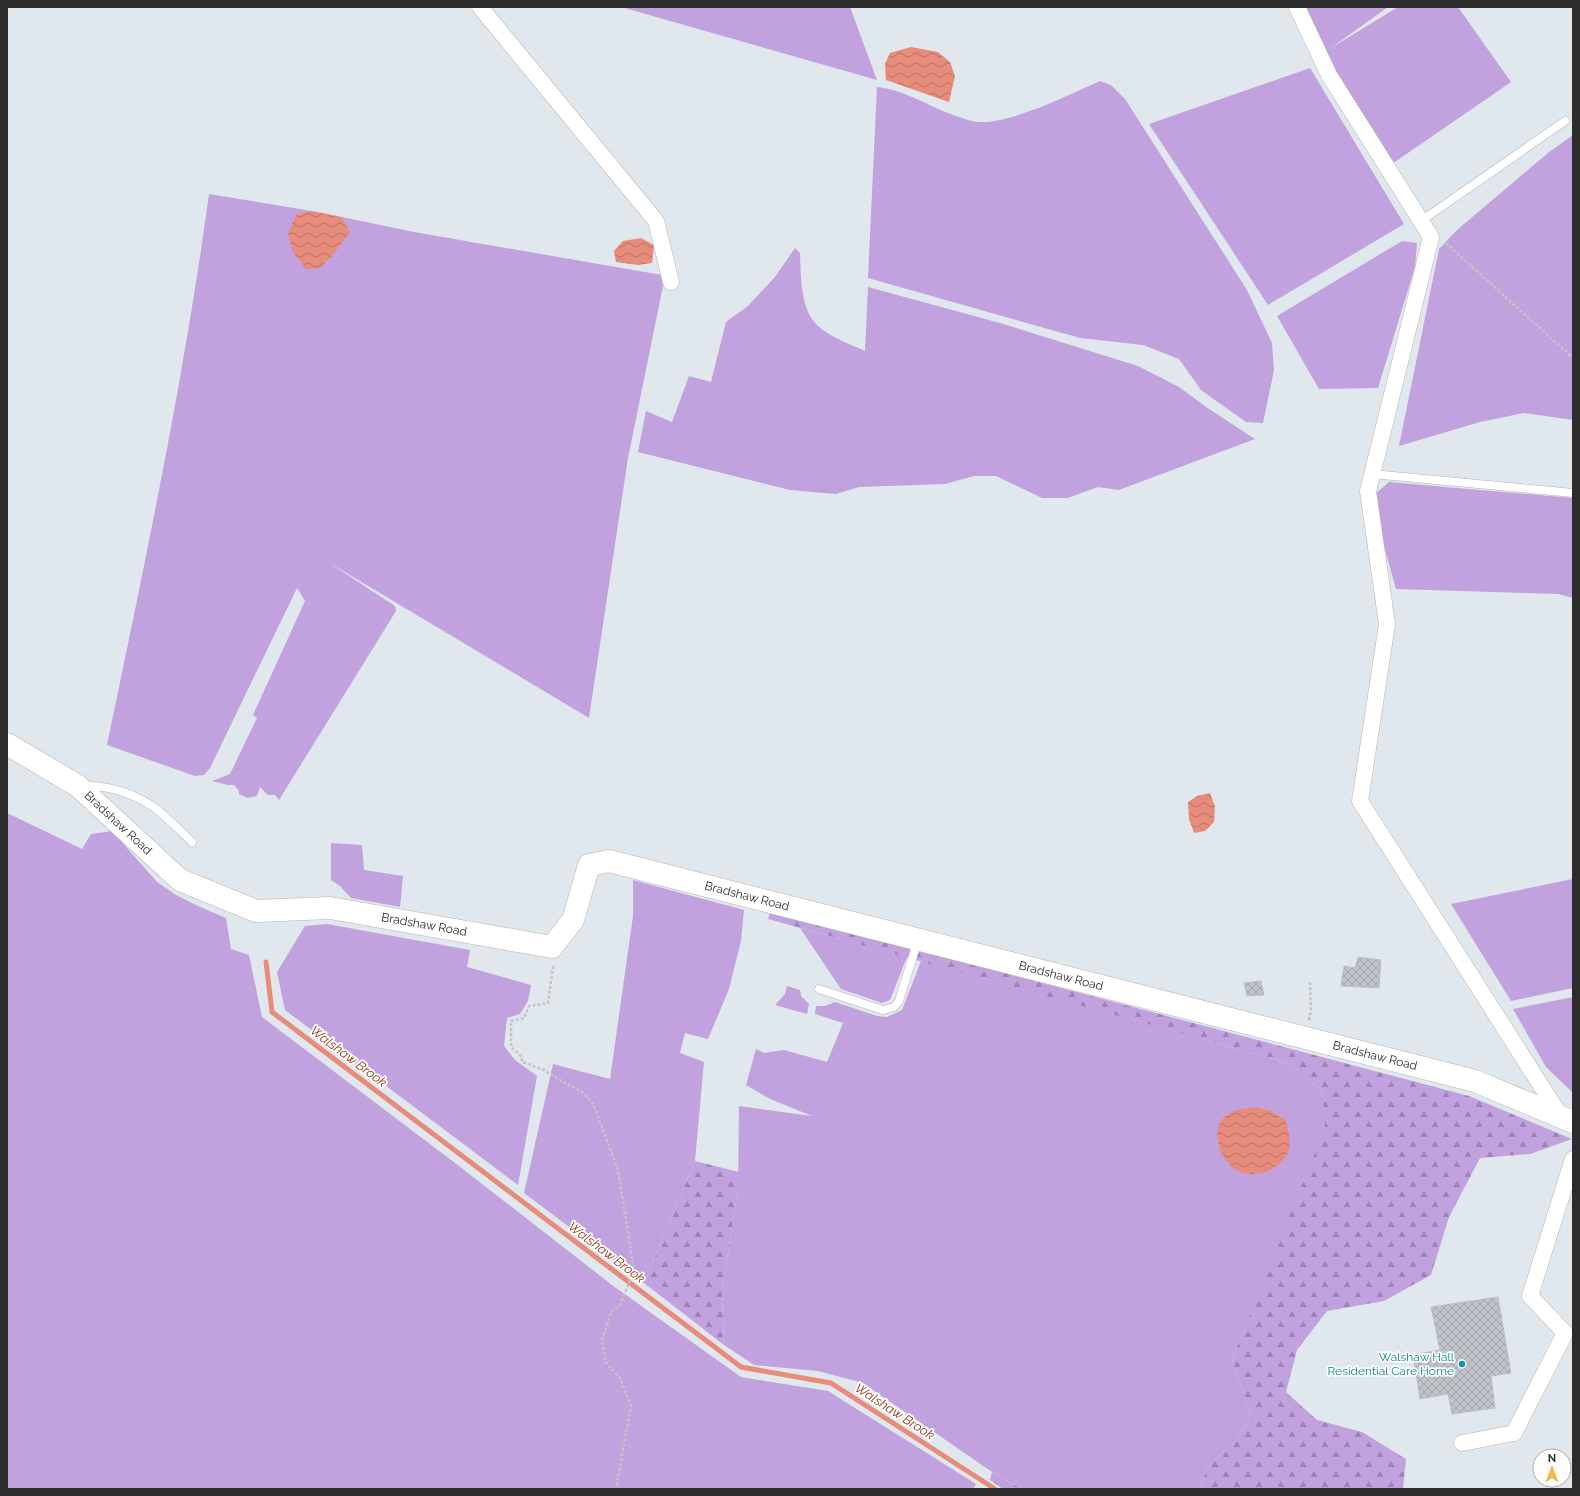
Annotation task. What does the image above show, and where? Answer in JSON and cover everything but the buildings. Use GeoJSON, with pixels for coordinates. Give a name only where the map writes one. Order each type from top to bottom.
{"type":"FeatureCollection","features":[{"type":"Feature","properties":{"kind":"street"},"geometry":{"type":"LineString","coordinates":[[480,7],[656,221],[671,282]]}},
{"type":"Feature","properties":{"kind":"street"},"geometry":{"type":"LineString","coordinates":[[1297,7],[1329,75],[1431,237],[1368,491],[1387,624],[1360,801],[1567,1119]]}},
{"type":"Feature","properties":{"kind":"street","name":"Bradshaw Road"},"geometry":{"type":"LineString","coordinates":[[7,744],[78,786],[180,880],[256,911],[330,908],[552,947],[573,920],[589,865],[609,861],[1475,1082],[1567,1119]]}},
{"type":"Feature","properties":{"kind":"street"},"geometry":{"type":"LineString","coordinates":[[1462,1443],[1514,1433],[1565,1334],[1530,1296],[1573,1159]]}},
{"type":"Feature","properties":{"kind":"lane"},"geometry":{"type":"LineString","coordinates":[[1421,221],[1565,121]]}},
{"type":"Feature","properties":{"kind":"lane"},"geometry":{"type":"LineString","coordinates":[[1372,474],[1573,493]]}},
{"type":"Feature","properties":{"kind":"lane"},"geometry":{"type":"LineString","coordinates":[[78,786],[98,785],[140,799],[156,808],[192,842]]}},
{"type":"Feature","properties":{"kind":"lane"},"geometry":{"type":"LineString","coordinates":[[819,989],[883,1010],[894,1007],[899,1001],[918,939]]}},
{"type":"Feature","properties":{"kind":"path"},"geometry":{"type":"LineString","coordinates":[[1444,242],[1573,358]]}},
{"type":"Feature","properties":{"kind":"path"},"geometry":{"type":"LineString","coordinates":[[554,959],[548,1003],[529,1006],[524,1018],[511,1021],[511,1048],[522,1057],[522,1062],[544,1070],[581,1091],[593,1103],[618,1170],[634,1270],[620,1305],[611,1312],[602,1340],[606,1363],[620,1378],[631,1406],[626,1442],[616,1489]]}},
{"type":"Feature","properties":{"kind":"path"},"geometry":{"type":"LineString","coordinates":[[1304,1038],[1312,1011],[1310,981]]}},
{"type":"Feature","properties":{"kind":"green space"},"geometry":{"type":"Polygon","coordinates":[[[621,7],[850,7],[877,80],[621,7]]]}},
{"type":"Feature","properties":{"kind":"green space"},"geometry":{"type":"Polygon","coordinates":[[[1302,7],[1388,7],[1331,48],[1398,7],[1458,7],[1511,82],[1389,166],[1323,53],[1302,7]]]}},
{"type":"Feature","properties":{"kind":"green space"},"geometry":{"type":"Polygon","coordinates":[[[1310,68],[1404,224],[1268,305],[1149,124],[1310,68]]]}},
{"type":"Feature","properties":{"kind":"green space"},"geometry":{"type":"Polygon","coordinates":[[[1100,81],[1111,85],[1125,99],[1247,290],[1272,343],[1274,370],[1263,423],[1246,422],[1201,390],[1179,359],[1143,345],[1080,338],[868,278],[877,87],[908,95],[949,113],[975,122],[980,122],[1008,118],[1024,113],[1100,81]]]}},
{"type":"Feature","properties":{"kind":"green space"},"geometry":{"type":"Polygon","coordinates":[[[1573,135],[1573,420],[1524,413],[1480,422],[1399,446],[1439,249],[1457,230],[1548,153],[1573,135]]]}},
{"type":"Feature","properties":{"kind":"green space"},"geometry":{"type":"Polygon","coordinates":[[[209,194],[312,211],[297,214],[350,232],[342,217],[414,232],[662,275],[663,286],[628,458],[589,718],[328,562],[395,606],[396,611],[279,800],[275,795],[268,795],[260,787],[257,796],[248,798],[239,794],[239,791],[234,785],[212,781],[230,774],[257,718],[253,715],[305,601],[297,588],[210,768],[204,775],[195,776],[107,745],[176,401],[209,194]]]}},
{"type":"Feature","properties":{"kind":"green space"},"geometry":{"type":"Polygon","coordinates":[[[1402,241],[1417,243],[1415,267],[1378,388],[1319,389],[1277,316],[1402,241]]]}},
{"type":"Feature","properties":{"kind":"green space"},"geometry":{"type":"Polygon","coordinates":[[[795,248],[800,253],[803,292],[808,311],[812,319],[828,334],[865,351],[868,287],[1000,323],[1138,366],[1179,387],[1209,409],[1255,439],[1119,490],[1098,487],[1068,498],[1042,498],[996,476],[974,476],[945,484],[859,487],[836,494],[790,490],[638,452],[646,411],[672,422],[689,376],[711,382],[726,322],[748,306],[775,277],[795,248]]]}},
{"type":"Feature","properties":{"kind":"green space"},"geometry":{"type":"Polygon","coordinates":[[[1389,482],[1573,498],[1573,598],[1558,594],[1396,589],[1377,521],[1374,495],[1389,482]]]}},
{"type":"Feature","properties":{"kind":"green space"},"geometry":{"type":"Polygon","coordinates":[[[7,813],[82,849],[91,834],[112,831],[157,882],[176,895],[226,918],[231,949],[249,955],[262,1017],[459,1166],[612,1285],[741,1377],[828,1391],[976,1484],[973,1489],[7,1489],[7,813]]]}},
{"type":"Feature","properties":{"kind":"green space"},"geometry":{"type":"Polygon","coordinates":[[[331,843],[362,845],[364,870],[403,876],[400,907],[351,898],[340,886],[331,880],[331,843]]]}},
{"type":"Feature","properties":{"kind":"green space"},"geometry":{"type":"Polygon","coordinates":[[[1573,879],[1573,988],[1511,1001],[1451,904],[1573,879]]]}},
{"type":"Feature","properties":{"kind":"green space"},"geometry":{"type":"Polygon","coordinates":[[[633,880],[744,910],[741,941],[729,989],[708,1039],[685,1033],[680,1053],[704,1062],[695,1161],[644,1283],[524,1193],[553,1064],[610,1079],[633,916],[633,880]]]}},
{"type":"Feature","properties":{"kind":"green space"},"geometry":{"type":"Polygon","coordinates":[[[771,911],[1469,1096],[1572,1139],[1530,1154],[1480,1158],[1449,1217],[1431,1275],[1384,1301],[1327,1311],[1297,1350],[1286,1392],[1317,1420],[1362,1432],[1406,1459],[1403,1489],[1201,1489],[1206,1469],[1238,1438],[1251,1415],[1232,1359],[1325,1128],[1322,1090],[1288,1063],[768,919],[771,911]]]}},
{"type":"Feature","properties":{"kind":"green space"},"geometry":{"type":"Polygon","coordinates":[[[327,924],[470,950],[467,967],[531,985],[528,1001],[520,1014],[507,1018],[504,1046],[515,1060],[537,1076],[518,1185],[285,1010],[277,972],[305,926],[327,924]]]}},
{"type":"Feature","properties":{"kind":"green space"},"geometry":{"type":"Polygon","coordinates":[[[800,928],[907,957],[890,1000],[882,1003],[841,989],[800,928]]]}},
{"type":"Feature","properties":{"kind":"green space"},"geometry":{"type":"Polygon","coordinates":[[[921,961],[1288,1063],[1322,1090],[1326,1128],[1232,1359],[1251,1415],[1238,1438],[1206,1469],[1201,1489],[1022,1489],[992,1472],[863,1383],[818,1371],[754,1365],[724,1345],[722,1290],[738,1189],[739,1106],[812,1116],[770,1099],[746,1085],[756,1049],[764,1053],[784,1050],[827,1062],[843,1023],[815,1014],[816,1006],[825,1006],[835,1002],[877,1016],[887,1017],[902,1010],[921,961]]]}},
{"type":"Feature","properties":{"kind":"green space"},"geometry":{"type":"Polygon","coordinates":[[[787,986],[800,990],[801,996],[809,1004],[807,1014],[775,1005],[785,994],[787,986]]]}},
{"type":"Feature","properties":{"kind":"green space"},"geometry":{"type":"Polygon","coordinates":[[[1573,997],[1573,1093],[1546,1067],[1513,1009],[1573,997]]]}},
{"type":"Feature","properties":{"kind":"green space"},"geometry":{"type":"Polygon","coordinates":[[[695,1161],[739,1172],[738,1189],[722,1290],[724,1345],[644,1283],[695,1161]]]}},
{"type":"Feature","properties":{"kind":"green space"},"geometry":{"type":"Polygon","coordinates":[[[992,1472],[1022,1489],[1003,1489],[990,1480],[992,1472]]]}},
{"type":"Feature","properties":{"kind":"water"},"geometry":{"type":"Polygon","coordinates":[[[911,47],[938,52],[950,62],[955,76],[949,102],[886,80],[885,64],[890,53],[911,47]]]}},
{"type":"Feature","properties":{"kind":"water"},"geometry":{"type":"Polygon","coordinates":[[[312,211],[342,217],[350,232],[332,256],[320,268],[306,269],[292,250],[288,233],[297,214],[312,211]]]}},
{"type":"Feature","properties":{"kind":"water"},"geometry":{"type":"Polygon","coordinates":[[[641,238],[654,245],[652,263],[638,265],[616,262],[614,251],[623,241],[641,238]]]}},
{"type":"Feature","properties":{"kind":"water"},"geometry":{"type":"Polygon","coordinates":[[[1210,793],[1215,806],[1214,822],[1205,831],[1194,833],[1189,819],[1188,802],[1197,796],[1210,793]]]}},
{"type":"Feature","properties":{"kind":"water"},"geometry":{"type":"Polygon","coordinates":[[[1254,1107],[1272,1111],[1286,1121],[1290,1146],[1286,1156],[1275,1167],[1267,1171],[1251,1174],[1236,1170],[1230,1165],[1221,1152],[1217,1135],[1221,1121],[1227,1115],[1237,1110],[1254,1107]]]}},
{"type":"Feature","properties":{"kind":"waterway","name":"Walshaw Brook"},"geometry":{"type":"LineString","coordinates":[[266,962],[272,1012],[741,1367],[831,1383],[995,1489]]}},
{"type":"Feature","properties":{"kind":"place","name":"Walshaw Hall Residential Care Home"},"geometry":{"type":"Point","coordinates":[1462,1364]}}]}
